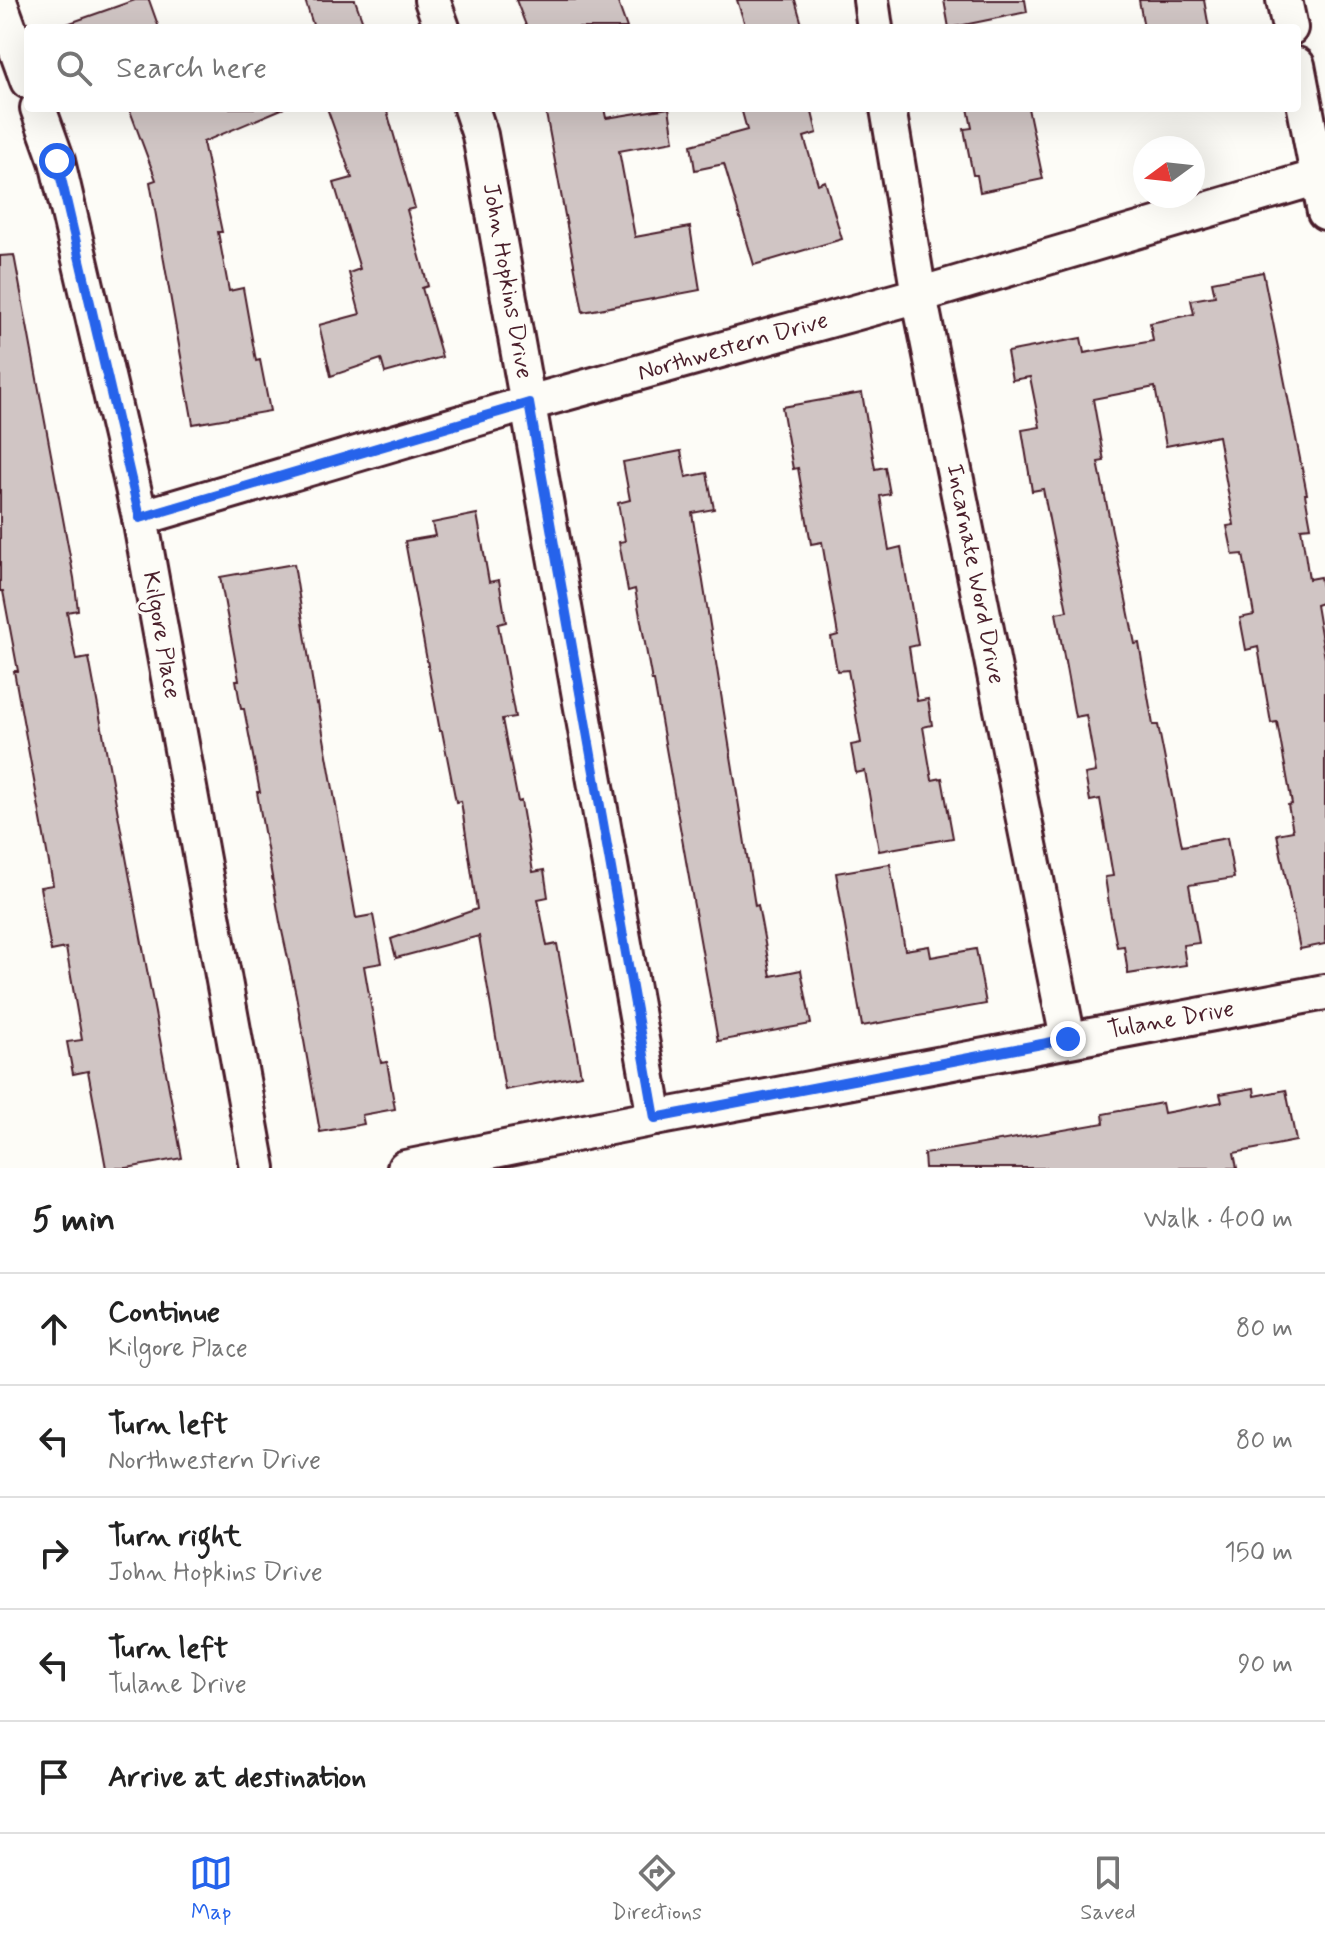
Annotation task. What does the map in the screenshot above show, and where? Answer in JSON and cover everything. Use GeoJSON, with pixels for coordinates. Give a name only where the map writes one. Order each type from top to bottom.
{"type":"FeatureCollection","features":[{"type":"Feature","properties":{"kind":"street"},"geometry":{"type":"LineString","coordinates":[[432,0],[441,24]]}},
{"type":"Feature","properties":{"kind":"street"},"geometry":{"type":"LineString","coordinates":[[871,0],[874,24]]}},
{"type":"Feature","properties":{"kind":"street"},"geometry":{"type":"LineString","coordinates":[[1284,0],[1289,24]]}},
{"type":"Feature","properties":{"kind":"street"},"geometry":{"type":"LineString","coordinates":[[0,4],[24,70]]}},
{"type":"Feature","properties":{"kind":"street"},"geometry":{"type":"LineString","coordinates":[[1301,83],[1322,176],[1325,212]]}},
{"type":"Feature","properties":{"kind":"street","name":"Kilgore Place"},"geometry":{"type":"LineString","coordinates":[[39,112],[57,161],[140,518],[258,1168]]}},
{"type":"Feature","properties":{"kind":"street","name":"John Hopkins Drive"},"geometry":{"type":"LineString","coordinates":[[472,112],[480,135],[529,403],[655,1118]]}},
{"type":"Feature","properties":{"kind":"street","name":"Incarnate Word Drive"},"geometry":{"type":"LineString","coordinates":[[889,112],[919,295],[1068,1039]]}},
{"type":"Feature","properties":{"kind":"street","name":"Northwestern Drive"},"geometry":{"type":"LineString","coordinates":[[140,518],[1322,176]]}},
{"type":"Feature","properties":{"kind":"street","name":"Tulane Drive"},"geometry":{"type":"LineString","coordinates":[[405,1168],[1325,992]]}},
{"type":"Feature","properties":{"kind":"building"},"geometry":{"type":"Polygon","coordinates":[[[135,0],[149,0],[158,24],[67,24],[135,0]]]}},
{"type":"Feature","properties":{"kind":"building"},"geometry":{"type":"Polygon","coordinates":[[[305,0],[355,0],[364,24],[313,24],[305,0]]]}},
{"type":"Feature","properties":{"kind":"building"},"geometry":{"type":"Polygon","coordinates":[[[516,0],[617,0],[626,24],[525,24],[516,0]]]}},
{"type":"Feature","properties":{"kind":"building"},"geometry":{"type":"Polygon","coordinates":[[[737,0],[795,0],[802,24],[745,24],[737,0]]]}},
{"type":"Feature","properties":{"kind":"building"},"geometry":{"type":"Polygon","coordinates":[[[944,0],[1025,0],[1027,12],[968,24],[948,24],[944,0]]]}},
{"type":"Feature","properties":{"kind":"building"},"geometry":{"type":"Polygon","coordinates":[[[1139,0],[1204,0],[1208,24],[1143,24],[1139,0]]]}},
{"type":"Feature","properties":{"kind":"building"},"geometry":{"type":"Polygon","coordinates":[[[130,112],[274,112],[203,142],[222,232],[218,232],[229,291],[243,288],[256,361],[260,360],[270,411],[193,424],[150,182],[156,180],[130,112]]]}},
{"type":"Feature","properties":{"kind":"building"},"geometry":{"type":"Polygon","coordinates":[[[328,112],[387,112],[415,208],[407,210],[428,286],[422,288],[442,357],[385,373],[381,359],[331,376],[319,325],[360,314],[349,273],[360,269],[334,183],[352,178],[328,112]]]}},
{"type":"Feature","properties":{"kind":"building"},"geometry":{"type":"Polygon","coordinates":[[[546,112],[605,112],[606,118],[644,112],[670,112],[674,141],[619,151],[635,237],[690,227],[700,290],[583,312],[546,112]]]}},
{"type":"Feature","properties":{"kind":"building"},"geometry":{"type":"Polygon","coordinates":[[[742,112],[812,112],[817,133],[804,137],[818,184],[825,181],[842,239],[754,265],[724,164],[695,170],[691,145],[747,130],[742,112]]]}},
{"type":"Feature","properties":{"kind":"building"},"geometry":{"type":"Polygon","coordinates":[[[969,112],[1029,112],[1043,179],[980,192],[977,175],[973,175],[964,129],[972,128],[969,112]]]}},
{"type":"Feature","properties":{"kind":"building"},"geometry":{"type":"Polygon","coordinates":[[[14,255],[74,578],[78,610],[67,612],[76,660],[89,658],[182,1158],[127,1168],[106,1168],[88,1071],[73,1074],[67,1042],[82,1040],[66,948],[51,951],[40,887],[53,885],[14,671],[18,671],[3,591],[0,591],[0,256],[14,255]]]}},
{"type":"Feature","properties":{"kind":"building"},"geometry":{"type":"Polygon","coordinates":[[[1263,272],[1307,494],[1311,527],[1301,528],[1309,579],[1320,577],[1325,602],[1316,605],[1325,658],[1325,944],[1300,949],[1277,834],[1293,831],[1288,805],[1292,804],[1277,722],[1271,723],[1258,647],[1246,650],[1240,618],[1254,615],[1243,554],[1233,555],[1227,526],[1234,525],[1218,436],[1166,446],[1155,387],[1093,399],[1104,461],[1098,462],[1135,644],[1139,643],[1153,725],[1158,725],[1182,846],[1227,838],[1234,878],[1189,885],[1199,943],[1183,945],[1186,965],[1128,974],[1124,946],[1117,947],[1110,911],[1105,877],[1113,876],[1100,799],[1090,801],[1085,774],[1096,772],[1086,715],[1075,717],[1056,613],[1067,611],[1058,564],[1043,489],[1032,491],[1022,430],[1040,427],[1030,377],[1012,380],[1007,352],[1081,338],[1084,353],[1153,341],[1150,323],[1194,314],[1191,300],[1215,296],[1212,282],[1263,272]]]}},
{"type":"Feature","properties":{"kind":"building"},"geometry":{"type":"Polygon","coordinates":[[[862,393],[875,469],[885,467],[890,494],[880,496],[889,550],[901,547],[918,645],[909,647],[917,701],[928,699],[932,725],[923,727],[932,780],[942,778],[953,838],[879,851],[865,771],[856,773],[851,745],[861,743],[848,670],[837,671],[831,637],[838,635],[822,542],[811,544],[798,468],[793,469],[782,407],[862,393]]]}},
{"type":"Feature","properties":{"kind":"building"},"geometry":{"type":"Polygon","coordinates":[[[681,451],[686,477],[707,473],[714,509],[692,513],[755,906],[758,905],[771,976],[801,970],[811,1024],[718,1041],[654,681],[635,589],[628,591],[619,542],[625,541],[618,503],[630,500],[623,462],[681,451]]]}},
{"type":"Feature","properties":{"kind":"building"},"geometry":{"type":"Polygon","coordinates":[[[477,514],[489,582],[499,580],[506,622],[498,624],[515,717],[502,719],[533,872],[544,870],[548,897],[538,899],[547,946],[557,944],[581,1075],[505,1090],[479,936],[396,958],[391,939],[477,909],[461,801],[456,802],[440,731],[405,541],[435,536],[432,523],[477,514]]]}},
{"type":"Feature","properties":{"kind":"building"},"geometry":{"type":"Polygon","coordinates":[[[294,564],[316,704],[356,918],[373,915],[382,963],[364,966],[381,1063],[387,1062],[395,1109],[362,1115],[364,1124],[320,1132],[257,792],[260,792],[244,709],[241,709],[236,680],[239,680],[220,577],[294,564]]]}},
{"type":"Feature","properties":{"kind":"building"},"geometry":{"type":"Polygon","coordinates":[[[890,864],[905,950],[929,946],[931,957],[976,949],[986,1004],[862,1026],[836,873],[890,864]]]}},
{"type":"Feature","properties":{"kind":"building"},"geometry":{"type":"Polygon","coordinates":[[[1254,1088],[1255,1096],[1286,1090],[1296,1141],[1234,1153],[1237,1168],[925,1168],[924,1154],[1104,1123],[1103,1114],[1162,1103],[1164,1113],[1222,1102],[1220,1094],[1254,1088]]]}},
{"type":"Feature","properties":{"kind":"route"},"geometry":{"type":"LineString","coordinates":[[57,161],[140,518],[529,403],[655,1118],[1068,1039]]}}]}
